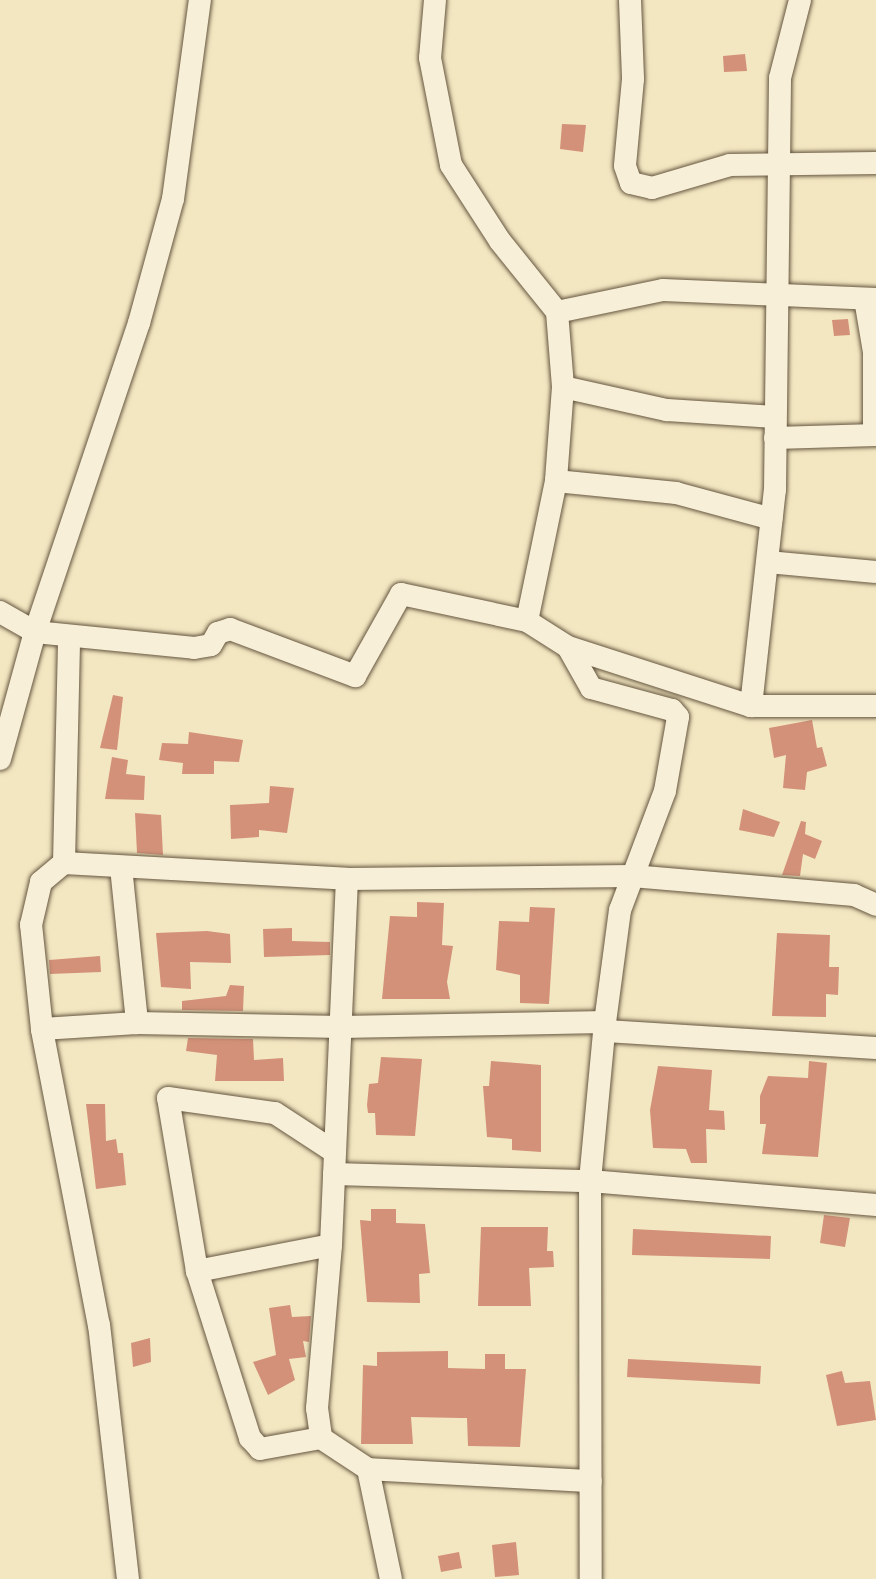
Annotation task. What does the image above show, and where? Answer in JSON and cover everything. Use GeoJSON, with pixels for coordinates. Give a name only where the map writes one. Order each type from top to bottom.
{"type":"FeatureCollection","features":[{"type":"Feature","properties":{"kind":"street"},"geometry":{"type":"LineString","coordinates":[[0,759],[35,632],[139,323],[173,199],[200,0]]}},
{"type":"Feature","properties":{"kind":"street"},"geometry":{"type":"LineString","coordinates":[[435,0],[430,58],[451,165],[500,241],[557,312],[563,387],[556,481],[527,621]]}},
{"type":"Feature","properties":{"kind":"street"},"geometry":{"type":"LineString","coordinates":[[630,0],[633,79],[625,166],[631,183],[652,188],[712,167],[778,161],[876,163]]}},
{"type":"Feature","properties":{"kind":"street"},"geometry":{"type":"LineString","coordinates":[[751,706],[772,519],[780,78],[800,0]]}},
{"type":"Feature","properties":{"kind":"street"},"geometry":{"type":"LineString","coordinates":[[557,312],[663,290],[775,298],[871,299],[875,435],[775,427],[667,410],[563,387]]}},
{"type":"Feature","properties":{"kind":"street"},"geometry":{"type":"LineString","coordinates":[[556,481],[676,493],[772,519]]}},
{"type":"Feature","properties":{"kind":"street"},"geometry":{"type":"LineString","coordinates":[[768,562],[876,572]]}},
{"type":"Feature","properties":{"kind":"street"},"geometry":{"type":"LineString","coordinates":[[0,612],[35,632],[203,648],[230,629],[355,676],[361,673],[393,601],[401,594],[527,621],[568,647],[751,706],[876,706]]}},
{"type":"Feature","properties":{"kind":"street"},"geometry":{"type":"LineString","coordinates":[[64,863],[69,636]]}},
{"type":"Feature","properties":{"kind":"street"},"geometry":{"type":"LineString","coordinates":[[568,647],[591,688],[672,710],[678,717],[665,791],[620,910],[605,1026],[590,1181],[591,1579]]}},
{"type":"Feature","properties":{"kind":"street"},"geometry":{"type":"LineString","coordinates":[[128,1579],[99,1326],[42,1029],[31,925],[41,882],[64,863],[347,879],[632,876],[854,895],[876,905]]}},
{"type":"Feature","properties":{"kind":"street"},"geometry":{"type":"LineString","coordinates":[[121,867],[137,1023]]}},
{"type":"Feature","properties":{"kind":"street"},"geometry":{"type":"LineString","coordinates":[[321,1438],[317,1408],[331,1245],[347,879]]}},
{"type":"Feature","properties":{"kind":"street"},"geometry":{"type":"LineString","coordinates":[[42,1029],[137,1023],[341,1027],[605,1026],[876,1048]]}},
{"type":"Feature","properties":{"kind":"street"},"geometry":{"type":"LineString","coordinates":[[333,1151],[275,1113],[168,1098],[197,1271],[255,1447],[321,1438],[368,1469],[591,1481]]}},
{"type":"Feature","properties":{"kind":"street"},"geometry":{"type":"LineString","coordinates":[[334,1174],[590,1181],[876,1205]]}},
{"type":"Feature","properties":{"kind":"street"},"geometry":{"type":"LineString","coordinates":[[197,1271],[331,1245]]}},
{"type":"Feature","properties":{"kind":"street"},"geometry":{"type":"LineString","coordinates":[[368,1469],[391,1579]]}},
{"type":"Feature","properties":{"kind":"building"},"geometry":{"type":"Polygon","coordinates":[[[745,54],[747,71],[724,72],[723,56],[745,54]]]}},
{"type":"Feature","properties":{"kind":"building"},"geometry":{"type":"Polygon","coordinates":[[[562,124],[586,125],[583,152],[560,149],[562,124]]]}},
{"type":"Feature","properties":{"kind":"building"},"geometry":{"type":"Polygon","coordinates":[[[848,319],[850,335],[834,336],[832,320],[848,319]]]}},
{"type":"Feature","properties":{"kind":"building"},"geometry":{"type":"Polygon","coordinates":[[[113,695],[123,697],[117,750],[100,748],[113,695]]]}},
{"type":"Feature","properties":{"kind":"building"},"geometry":{"type":"Polygon","coordinates":[[[812,720],[817,748],[822,747],[827,766],[807,772],[805,790],[783,788],[786,755],[774,758],[769,728],[812,720]]]}},
{"type":"Feature","properties":{"kind":"building"},"geometry":{"type":"Polygon","coordinates":[[[189,732],[243,740],[239,762],[214,761],[214,774],[182,774],[183,763],[159,760],[162,743],[188,744],[189,732]]]}},
{"type":"Feature","properties":{"kind":"building"},"geometry":{"type":"Polygon","coordinates":[[[112,757],[128,760],[126,774],[145,776],[144,800],[105,799],[112,757]]]}},
{"type":"Feature","properties":{"kind":"building"},"geometry":{"type":"Polygon","coordinates":[[[270,786],[294,788],[287,833],[259,830],[259,837],[231,839],[230,805],[269,803],[270,786]]]}},
{"type":"Feature","properties":{"kind":"building"},"geometry":{"type":"Polygon","coordinates":[[[743,809],[780,822],[774,837],[739,830],[743,809]]]}},
{"type":"Feature","properties":{"kind":"building"},"geometry":{"type":"Polygon","coordinates":[[[135,813],[161,815],[163,855],[137,853],[135,813]]]}},
{"type":"Feature","properties":{"kind":"building"},"geometry":{"type":"Polygon","coordinates":[[[801,821],[806,822],[805,834],[822,841],[815,859],[803,854],[800,876],[782,875],[801,821]]]}},
{"type":"Feature","properties":{"kind":"building"},"geometry":{"type":"Polygon","coordinates":[[[417,902],[444,903],[442,945],[453,946],[447,982],[450,999],[382,999],[390,916],[417,917],[417,902]]]}},
{"type":"Feature","properties":{"kind":"building"},"geometry":{"type":"Polygon","coordinates":[[[530,907],[555,908],[549,1004],[520,1003],[520,975],[496,970],[499,921],[529,922],[530,907]]]}},
{"type":"Feature","properties":{"kind":"building"},"geometry":{"type":"Polygon","coordinates":[[[292,928],[292,941],[330,942],[330,955],[264,957],[263,929],[292,928]]]}},
{"type":"Feature","properties":{"kind":"building"},"geometry":{"type":"Polygon","coordinates":[[[207,931],[230,934],[231,963],[190,962],[191,989],[161,987],[156,933],[207,931]]]}},
{"type":"Feature","properties":{"kind":"building"},"geometry":{"type":"Polygon","coordinates":[[[777,933],[830,935],[829,967],[839,967],[838,995],[826,994],[826,1017],[772,1016],[777,933]]]}},
{"type":"Feature","properties":{"kind":"building"},"geometry":{"type":"Polygon","coordinates":[[[100,956],[101,972],[50,974],[49,960],[100,956]]]}},
{"type":"Feature","properties":{"kind":"building"},"geometry":{"type":"Polygon","coordinates":[[[230,985],[244,986],[243,1011],[182,1010],[182,1001],[226,996],[230,985]]]}},
{"type":"Feature","properties":{"kind":"building"},"geometry":{"type":"Polygon","coordinates":[[[188,1038],[253,1039],[254,1060],[283,1058],[284,1081],[215,1081],[217,1055],[186,1051],[188,1038]]]}},
{"type":"Feature","properties":{"kind":"building"},"geometry":{"type":"Polygon","coordinates":[[[381,1057],[422,1059],[415,1136],[376,1135],[375,1113],[368,1113],[367,1105],[369,1084],[378,1083],[381,1057]]]}},
{"type":"Feature","properties":{"kind":"building"},"geometry":{"type":"Polygon","coordinates":[[[491,1061],[541,1065],[541,1152],[512,1150],[512,1139],[487,1137],[483,1086],[489,1086],[491,1061]]]}},
{"type":"Feature","properties":{"kind":"building"},"geometry":{"type":"Polygon","coordinates":[[[809,1061],[827,1063],[818,1157],[762,1154],[766,1124],[760,1124],[760,1096],[768,1076],[808,1078],[809,1061]]]}},
{"type":"Feature","properties":{"kind":"building"},"geometry":{"type":"Polygon","coordinates":[[[658,1066],[712,1070],[709,1110],[724,1111],[725,1130],[706,1129],[707,1163],[691,1163],[686,1149],[653,1148],[650,1110],[658,1066]]]}},
{"type":"Feature","properties":{"kind":"building"},"geometry":{"type":"Polygon","coordinates":[[[86,1104],[105,1104],[106,1141],[116,1139],[118,1153],[123,1153],[126,1185],[96,1189],[86,1104]]]}},
{"type":"Feature","properties":{"kind":"building"},"geometry":{"type":"Polygon","coordinates":[[[371,1209],[396,1209],[396,1223],[425,1224],[430,1273],[419,1274],[420,1303],[367,1302],[360,1220],[371,1221],[371,1209]]]}},
{"type":"Feature","properties":{"kind":"building"},"geometry":{"type":"Polygon","coordinates":[[[824,1215],[850,1218],[845,1247],[820,1243],[824,1215]]]}},
{"type":"Feature","properties":{"kind":"building"},"geometry":{"type":"Polygon","coordinates":[[[481,1227],[548,1227],[547,1251],[553,1251],[554,1267],[529,1268],[531,1306],[478,1306],[481,1227]]]}},
{"type":"Feature","properties":{"kind":"building"},"geometry":{"type":"Polygon","coordinates":[[[633,1229],[771,1236],[770,1259],[632,1255],[633,1229]]]}},
{"type":"Feature","properties":{"kind":"building"},"geometry":{"type":"Polygon","coordinates":[[[290,1305],[292,1317],[311,1316],[309,1342],[303,1341],[306,1357],[289,1359],[295,1380],[268,1395],[253,1362],[276,1355],[269,1308],[290,1305]]]}},
{"type":"Feature","properties":{"kind":"building"},"geometry":{"type":"Polygon","coordinates":[[[150,1338],[151,1362],[133,1367],[131,1343],[150,1338]]]}},
{"type":"Feature","properties":{"kind":"building"},"geometry":{"type":"Polygon","coordinates":[[[448,1351],[448,1368],[485,1369],[485,1354],[505,1354],[505,1369],[526,1369],[520,1447],[468,1446],[467,1418],[411,1417],[413,1444],[361,1444],[363,1365],[377,1366],[377,1352],[448,1351]]]}},
{"type":"Feature","properties":{"kind":"building"},"geometry":{"type":"Polygon","coordinates":[[[628,1359],[761,1366],[760,1384],[627,1377],[628,1359]]]}},
{"type":"Feature","properties":{"kind":"building"},"geometry":{"type":"Polygon","coordinates":[[[842,1371],[845,1383],[870,1381],[876,1420],[837,1426],[826,1375],[842,1371]]]}},
{"type":"Feature","properties":{"kind":"building"},"geometry":{"type":"Polygon","coordinates":[[[516,1542],[519,1575],[495,1577],[492,1545],[516,1542]]]}},
{"type":"Feature","properties":{"kind":"building"},"geometry":{"type":"Polygon","coordinates":[[[459,1552],[462,1568],[441,1572],[438,1556],[459,1552]]]}}]}
